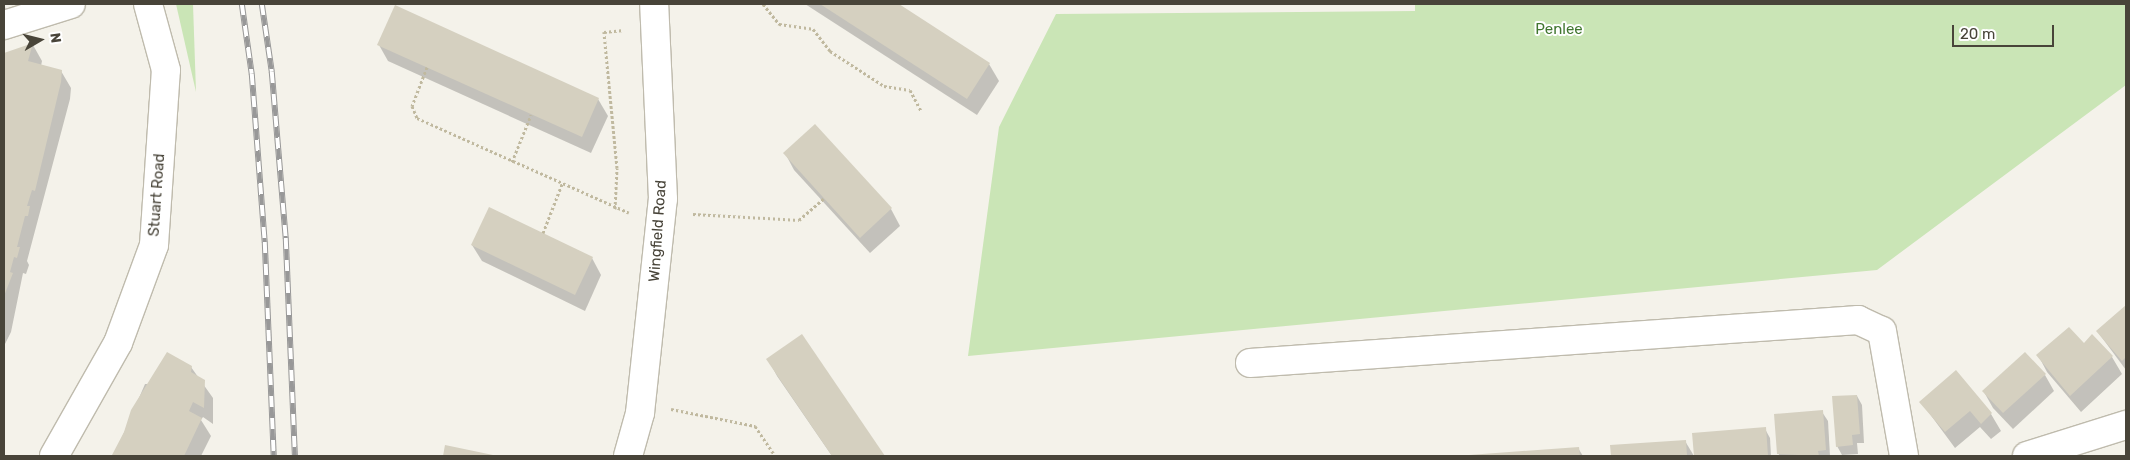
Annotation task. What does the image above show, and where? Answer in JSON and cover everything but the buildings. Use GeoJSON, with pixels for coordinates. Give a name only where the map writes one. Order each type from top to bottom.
{"type":"FeatureCollection","features":[{"type":"Feature","properties":{"kind":"street"},"geometry":{"type":"LineString","coordinates":[[4,25],[71,4]]}},
{"type":"Feature","properties":{"kind":"street","name":"Stuart Road"},"geometry":{"type":"LineString","coordinates":[[54,456],[118,343],[154,245],[166,70],[148,4]]}},
{"type":"Feature","properties":{"kind":"street","name":"Wingfield Road"},"geometry":{"type":"LineString","coordinates":[[628,456],[641,403],[662,218],[654,16]]}},
{"type":"Feature","properties":{"kind":"street"},"geometry":{"type":"LineString","coordinates":[[1250,363],[1858,320],[1882,331],[1904,456]]}},
{"type":"Feature","properties":{"kind":"street"},"geometry":{"type":"LineString","coordinates":[[2027,456],[2126,425]]}},
{"type":"Feature","properties":{"kind":"path"},"geometry":{"type":"LineString","coordinates":[[763,4],[779,24],[813,30],[830,51],[884,86],[910,90],[921,111]]}},
{"type":"Feature","properties":{"kind":"path"},"geometry":{"type":"LineString","coordinates":[[615,209],[617,168],[604,32],[654,16]]}},
{"type":"Feature","properties":{"kind":"path"},"geometry":{"type":"LineString","coordinates":[[427,68],[412,106],[417,118],[615,209],[662,218],[799,220],[824,198]]}},
{"type":"Feature","properties":{"kind":"path"},"geometry":{"type":"LineString","coordinates":[[512,162],[531,115]]}},
{"type":"Feature","properties":{"kind":"path"},"geometry":{"type":"LineString","coordinates":[[543,233],[562,184]]}},
{"type":"Feature","properties":{"kind":"path"},"geometry":{"type":"LineString","coordinates":[[641,403],[755,426],[775,456]]}},
{"type":"Feature","properties":{"kind":"green space"},"geometry":{"type":"Polygon","coordinates":[[[176,4],[193,4],[196,92],[176,4]]]}},
{"type":"Feature","properties":{"kind":"green space","name":"Penlee"},"geometry":{"type":"Polygon","coordinates":[[[1415,4],[2126,4],[2126,85],[1877,270],[968,356],[999,127],[1056,14],[1415,11],[1415,4]]]}},
{"type":"Feature","properties":{"kind":"railway"},"geometry":{"type":"LineString","coordinates":[[242,4],[252,74],[265,242],[274,456]]}},
{"type":"Feature","properties":{"kind":"railway"},"geometry":{"type":"LineString","coordinates":[[262,4],[272,72],[286,238],[295,456]]}}]}
